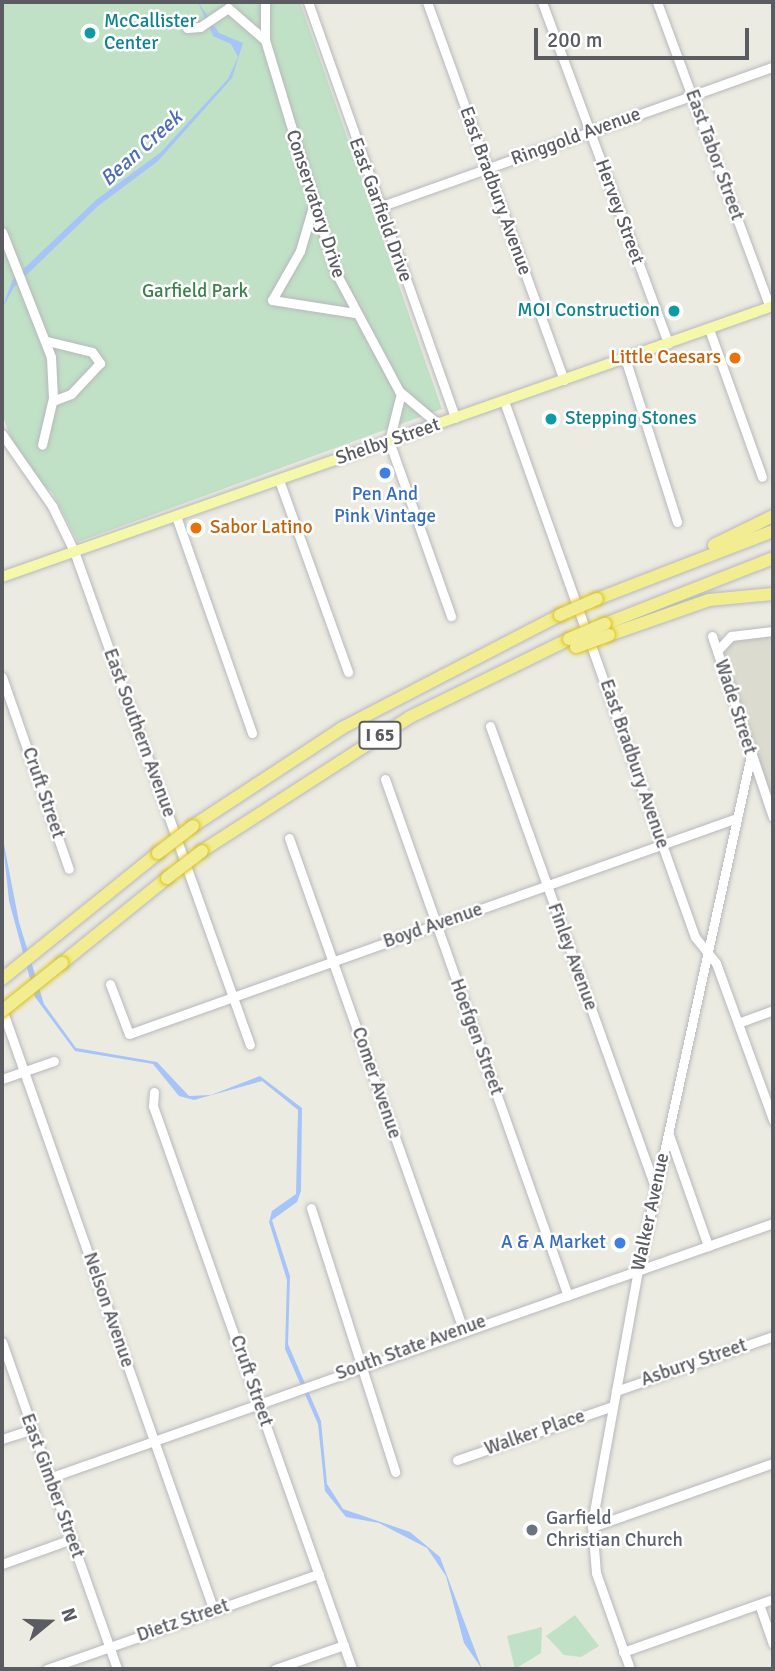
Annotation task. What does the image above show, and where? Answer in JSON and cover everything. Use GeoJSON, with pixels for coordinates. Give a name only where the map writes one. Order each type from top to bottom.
{"type":"FeatureCollection","features":[{"type":"Feature","properties":{"kind":"highway"},"geometry":{"type":"LineString","coordinates":[[626,588],[773,516]]}},
{"type":"Feature","properties":{"kind":"highway","name":"I 65"},"geometry":{"type":"LineString","coordinates":[[2,979],[193,826],[341,728],[560,615],[773,531]]}},
{"type":"Feature","properties":{"kind":"highway","name":"I 65"},"geometry":{"type":"LineString","coordinates":[[2,1010],[202,851],[316,773],[480,680],[607,630],[773,558]]}},
{"type":"Feature","properties":{"kind":"highway"},"geometry":{"type":"LineString","coordinates":[[607,630],[716,598],[773,594]]}},
{"type":"Feature","properties":{"kind":"main road","name":"Shelby Street"},"geometry":{"type":"LineString","coordinates":[[2,577],[772,307]]}},
{"type":"Feature","properties":{"kind":"street","name":"Conservatory Drive"},"geometry":{"type":"LineString","coordinates":[[265,2],[265,40],[313,209],[355,313],[401,393],[438,424]]}},
{"type":"Feature","properties":{"kind":"street","name":"East Garfield Drive"},"geometry":{"type":"LineString","coordinates":[[308,2],[455,418]]}},
{"type":"Feature","properties":{"kind":"street","name":"East Bradbury Avenue"},"geometry":{"type":"LineString","coordinates":[[427,2],[564,380]]}},
{"type":"Feature","properties":{"kind":"street","name":"Hervey Street"},"geometry":{"type":"LineString","coordinates":[[542,2],[667,343]]}},
{"type":"Feature","properties":{"kind":"street","name":"East Tabor Street"},"geometry":{"type":"LineString","coordinates":[[657,2],[772,307]]}},
{"type":"Feature","properties":{"kind":"street"},"geometry":{"type":"LineString","coordinates":[[187,28],[200,27],[228,8],[265,40]]}},
{"type":"Feature","properties":{"kind":"street","name":"Ringgold Avenue"},"geometry":{"type":"LineString","coordinates":[[379,207],[773,66]]}},
{"type":"Feature","properties":{"kind":"street"},"geometry":{"type":"LineString","coordinates":[[313,209],[300,251],[272,300],[355,313]]}},
{"type":"Feature","properties":{"kind":"street"},"geometry":{"type":"LineString","coordinates":[[2,232],[47,341],[53,401],[42,444]]}},
{"type":"Feature","properties":{"kind":"street"},"geometry":{"type":"LineString","coordinates":[[709,329],[762,477]]}},
{"type":"Feature","properties":{"kind":"street"},"geometry":{"type":"LineString","coordinates":[[47,341],[92,352],[100,363],[71,394],[53,401]]}},
{"type":"Feature","properties":{"kind":"street"},"geometry":{"type":"LineString","coordinates":[[625,358],[677,522]]}},
{"type":"Feature","properties":{"kind":"street"},"geometry":{"type":"LineString","coordinates":[[401,393],[389,441],[451,616]]}},
{"type":"Feature","properties":{"kind":"street","name":"East Bradbury Avenue"},"geometry":{"type":"LineString","coordinates":[[505,401],[695,937],[706,952],[738,1023],[773,1121]]}},
{"type":"Feature","properties":{"kind":"street","name":"East Southern Avenue"},"geometry":{"type":"LineString","coordinates":[[2,434],[52,506],[74,551],[250,1045]]}},
{"type":"Feature","properties":{"kind":"street"},"geometry":{"type":"LineString","coordinates":[[279,480],[348,672]]}},
{"type":"Feature","properties":{"kind":"street"},"geometry":{"type":"LineString","coordinates":[[176,516],[252,733]]}},
{"type":"Feature","properties":{"kind":"street"},"geometry":{"type":"LineString","coordinates":[[717,651],[731,636],[773,631]]}},
{"type":"Feature","properties":{"kind":"street","name":"Wade Street"},"geometry":{"type":"LineString","coordinates":[[712,636],[773,814]]}},
{"type":"Feature","properties":{"kind":"street","name":"Cruft Street"},"geometry":{"type":"LineString","coordinates":[[2,677],[69,869]]}},
{"type":"Feature","properties":{"kind":"street","name":"Finley Avenue"},"geometry":{"type":"LineString","coordinates":[[490,726],[656,1188]]}},
{"type":"Feature","properties":{"kind":"street","name":"Walker Avenue"},"geometry":{"type":"LineString","coordinates":[[630,1669],[596,1573],[592,1527],[638,1271],[751,755]]}},
{"type":"Feature","properties":{"kind":"street","name":"Hoefgen Street"},"geometry":{"type":"LineString","coordinates":[[385,779],[568,1296]]}},
{"type":"Feature","properties":{"kind":"street","name":"Boyd Avenue"},"geometry":{"type":"LineString","coordinates":[[110,984],[129,1034],[737,818]]}},
{"type":"Feature","properties":{"kind":"street","name":"Comer Avenue"},"geometry":{"type":"LineString","coordinates":[[289,838],[463,1329]]}},
{"type":"Feature","properties":{"kind":"street","name":"Nelson Avenue"},"geometry":{"type":"LineString","coordinates":[[2,1010],[214,1611]]}},
{"type":"Feature","properties":{"kind":"street"},"geometry":{"type":"LineString","coordinates":[[738,1023],[773,1010]]}},
{"type":"Feature","properties":{"kind":"street"},"geometry":{"type":"LineString","coordinates":[[2,1079],[54,1061]]}},
{"type":"Feature","properties":{"kind":"street","name":"Cruft Street"},"geometry":{"type":"LineString","coordinates":[[154,1092],[153,1106],[352,1669]]}},
{"type":"Feature","properties":{"kind":"street"},"geometry":{"type":"LineString","coordinates":[[668,1133],[708,1247]]}},
{"type":"Feature","properties":{"kind":"street"},"geometry":{"type":"LineString","coordinates":[[311,1208],[396,1472]]}},
{"type":"Feature","properties":{"kind":"street","name":"South State Avenue"},"geometry":{"type":"LineString","coordinates":[[49,1478],[463,1329],[568,1296],[773,1223]]}},
{"type":"Feature","properties":{"kind":"street","name":"Asbury Street"},"geometry":{"type":"LineString","coordinates":[[615,1391],[773,1336]]}},
{"type":"Feature","properties":{"kind":"street","name":"East Gimber Street"},"geometry":{"type":"LineString","coordinates":[[2,1342],[117,1669]]}},
{"type":"Feature","properties":{"kind":"street","name":"Walker Place"},"geometry":{"type":"LineString","coordinates":[[457,1460],[613,1406]]}},
{"type":"Feature","properties":{"kind":"street"},"geometry":{"type":"LineString","coordinates":[[2,1439],[32,1429]]}},
{"type":"Feature","properties":{"kind":"street"},"geometry":{"type":"LineString","coordinates":[[592,1527],[773,1463]]}},
{"type":"Feature","properties":{"kind":"street"},"geometry":{"type":"LineString","coordinates":[[2,1564],[72,1539]]}},
{"type":"Feature","properties":{"kind":"street","name":"Dietz Street"},"geometry":{"type":"LineString","coordinates":[[47,1669],[319,1574]]}},
{"type":"Feature","properties":{"kind":"street"},"geometry":{"type":"LineString","coordinates":[[623,1652],[773,1599]]}},
{"type":"Feature","properties":{"kind":"street"},"geometry":{"type":"LineString","coordinates":[[759,1604],[773,1644]]}},
{"type":"Feature","properties":{"kind":"street"},"geometry":{"type":"LineString","coordinates":[[275,1669],[344,1645]]}},
{"type":"Feature","properties":{"kind":"shaded area"},"geometry":{"type":"Polygon","coordinates":[[[773,634],[773,802],[722,651],[728,641],[773,634]]]}},
{"type":"Feature","properties":{"kind":"green space","name":"Garfield Park"},"geometry":{"type":"Polygon","coordinates":[[[2,2],[300,2],[442,409],[78,542],[52,492],[31,476],[15,450],[2,414],[2,2]]]}},
{"type":"Feature","properties":{"kind":"green space"},"geometry":{"type":"Polygon","coordinates":[[[575,1615],[599,1646],[581,1657],[564,1655],[546,1636],[575,1615]]]}},
{"type":"Feature","properties":{"kind":"green space"},"geometry":{"type":"Polygon","coordinates":[[[542,1627],[541,1653],[515,1669],[507,1636],[542,1627]]]}},
{"type":"Feature","properties":{"kind":"water","name":"Bean Creek"},"geometry":{"type":"Polygon","coordinates":[[[198,2],[219,33],[243,43],[232,78],[158,161],[98,206],[14,287],[2,309],[13,279],[96,200],[161,152],[228,79],[238,57],[231,44],[213,36],[198,2]]]}},
{"type":"Feature","properties":{"kind":"water"},"geometry":{"type":"Polygon","coordinates":[[[2,834],[19,922],[44,1004],[76,1048],[157,1062],[189,1096],[211,1095],[260,1076],[302,1108],[301,1191],[297,1202],[272,1220],[290,1276],[288,1344],[321,1421],[327,1484],[343,1509],[410,1532],[440,1557],[482,1669],[464,1643],[446,1576],[427,1548],[379,1523],[346,1517],[325,1491],[318,1424],[285,1349],[287,1280],[269,1222],[272,1211],[296,1194],[298,1110],[262,1081],[194,1100],[179,1096],[153,1064],[75,1051],[35,997],[9,901],[2,834]]]}},
{"type":"Feature","properties":{"kind":"place","name":"McCallister Center"},"geometry":{"type":"Point","coordinates":[90,33]}},
{"type":"Feature","properties":{"kind":"place","name":"MOI Construction"},"geometry":{"type":"Point","coordinates":[674,311]}},
{"type":"Feature","properties":{"kind":"place","name":"Little Caesars"},"geometry":{"type":"Point","coordinates":[735,358]}},
{"type":"Feature","properties":{"kind":"place","name":"Stepping Stones"},"geometry":{"type":"Point","coordinates":[551,419]}},
{"type":"Feature","properties":{"kind":"place","name":"Pen And Pink Vintage"},"geometry":{"type":"Point","coordinates":[385,473]}},
{"type":"Feature","properties":{"kind":"place","name":"Sabor Latino"},"geometry":{"type":"Point","coordinates":[196,528]}},
{"type":"Feature","properties":{"kind":"place","name":"A & A Market"},"geometry":{"type":"Point","coordinates":[620,1243]}},
{"type":"Feature","properties":{"kind":"place","name":"Garfield Christian Church"},"geometry":{"type":"Point","coordinates":[532,1530]}}]}
